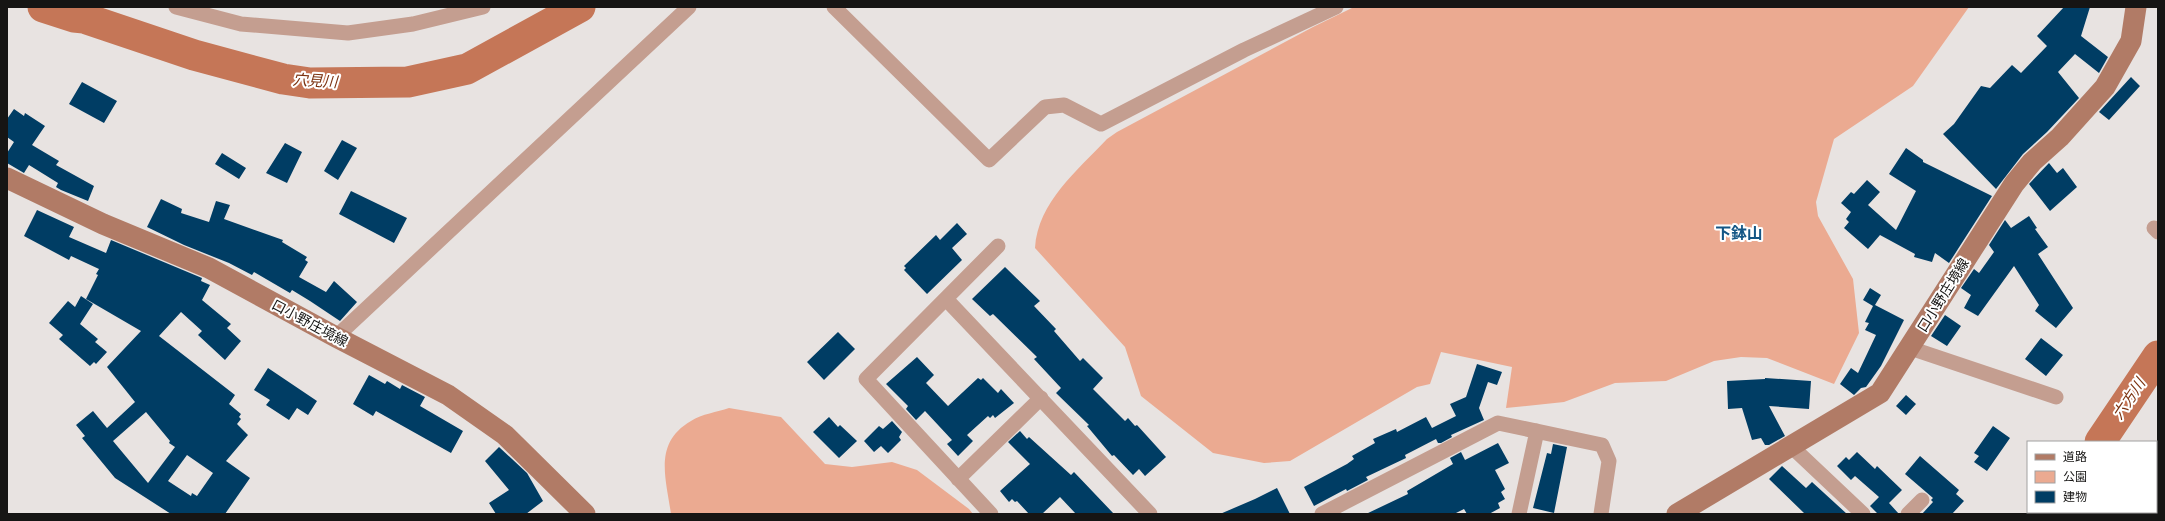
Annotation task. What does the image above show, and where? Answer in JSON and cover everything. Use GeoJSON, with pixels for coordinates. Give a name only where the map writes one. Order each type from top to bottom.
{"type":"FeatureCollection","features":[{"type":"Feature","properties":{"kind":"main road","name":"口小野庄境線"},"geometry":{"type":"LineString","coordinates":[[1678,514],[1880,393],[2014,184],[2032,162],[2060,137],[2105,87],[2131,41],[2136,7]]}},
{"type":"Feature","properties":{"kind":"main road","name":"口小野庄境線"},"geometry":{"type":"LineString","coordinates":[[7,178],[103,224],[209,268],[336,337],[448,395],[505,435],[585,514]]}},
{"type":"Feature","properties":{"kind":"street"},"geometry":{"type":"LineString","coordinates":[[176,7],[241,24],[348,33],[413,24],[483,7]]}},
{"type":"Feature","properties":{"kind":"street"},"geometry":{"type":"LineString","coordinates":[[336,337],[689,7]]}},
{"type":"Feature","properties":{"kind":"street"},"geometry":{"type":"LineString","coordinates":[[844,10],[989,160],[1044,107],[1064,105],[1101,124],[1244,50],[1336,7]]}},
{"type":"Feature","properties":{"kind":"street"},"geometry":{"type":"LineString","coordinates":[[991,514],[866,379],[998,246]]}},
{"type":"Feature","properties":{"kind":"street"},"geometry":{"type":"LineString","coordinates":[[946,299],[1150,514]]}},
{"type":"Feature","properties":{"kind":"street"},"geometry":{"type":"LineString","coordinates":[[1910,348],[2056,397]]}},
{"type":"Feature","properties":{"kind":"street"},"geometry":{"type":"LineString","coordinates":[[958,479],[1040,398]]}},
{"type":"Feature","properties":{"kind":"street"},"geometry":{"type":"LineString","coordinates":[[1322,514],[1498,423],[1602,445],[1609,461],[1601,514]]}},
{"type":"Feature","properties":{"kind":"street"},"geometry":{"type":"LineString","coordinates":[[1519,514],[1537,431]]}},
{"type":"Feature","properties":{"kind":"street"},"geometry":{"type":"LineString","coordinates":[[1792,447],[1863,514]]}},
{"type":"Feature","properties":{"kind":"street"},"geometry":{"type":"LineString","coordinates":[[1908,514],[1922,500]]}},
{"type":"Feature","properties":{"kind":"green space"},"geometry":{"type":"Polygon","coordinates":[[[1354,7],[1969,7],[1913,86],[1834,139],[1816,202],[1818,216],[1853,279],[1859,333],[1834,384],[1767,358],[1741,357],[1714,361],[1666,381],[1615,383],[1564,402],[1506,408],[1512,367],[1441,352],[1430,384],[1417,387],[1290,461],[1264,463],[1213,453],[1141,396],[1125,347],[1035,248],[1038,231],[1043,216],[1061,188],[1107,139],[1117,132],[1313,27],[1354,7]]]}},
{"type":"Feature","properties":{"kind":"green space"},"geometry":{"type":"Polygon","coordinates":[[[729,408],[781,417],[825,464],[852,467],[892,462],[917,470],[969,509],[973,514],[671,514],[665,475],[665,462],[671,440],[679,430],[691,421],[729,408]]]}},
{"type":"Feature","properties":{"kind":"building"},"geometry":{"type":"Polygon","coordinates":[[[2064,7],[2090,7],[2081,36],[2108,57],[2099,73],[2075,54],[2058,72],[2079,98],[2047,132],[2023,154],[1996,189],[1943,134],[1954,124],[1981,86],[1990,88],[2012,65],[2021,73],[2047,46],[2037,36],[2064,7]]]}},
{"type":"Feature","properties":{"kind":"building"},"geometry":{"type":"Polygon","coordinates":[[[2131,77],[2140,86],[2109,120],[2099,112],[2131,77]]]}},
{"type":"Feature","properties":{"kind":"building"},"geometry":{"type":"Polygon","coordinates":[[[82,82],[117,101],[104,123],[69,104],[82,82]]]}},
{"type":"Feature","properties":{"kind":"building"},"geometry":{"type":"Polygon","coordinates":[[[14,109],[24,116],[25,113],[45,126],[32,145],[59,161],[56,165],[94,186],[88,201],[56,187],[58,183],[29,165],[24,173],[7,163],[7,153],[14,142],[7,137],[7,119],[14,109]]]}},
{"type":"Feature","properties":{"kind":"building"},"geometry":{"type":"Polygon","coordinates":[[[342,140],[357,148],[338,180],[324,171],[342,140]]]}},
{"type":"Feature","properties":{"kind":"building"},"geometry":{"type":"Polygon","coordinates":[[[285,143],[302,152],[287,183],[266,173],[285,143]]]}},
{"type":"Feature","properties":{"kind":"building"},"geometry":{"type":"Polygon","coordinates":[[[1906,148],[1923,160],[1923,162],[1992,196],[1949,263],[1935,253],[1932,262],[1914,257],[1915,254],[1880,235],[1868,249],[1844,228],[1849,222],[1846,219],[1851,212],[1841,203],[1851,192],[1854,194],[1867,180],[1880,192],[1868,205],[1896,230],[1916,191],[1889,174],[1906,148]]]}},
{"type":"Feature","properties":{"kind":"building"},"geometry":{"type":"Polygon","coordinates":[[[222,153],[246,168],[239,179],[215,164],[222,153]]]}},
{"type":"Feature","properties":{"kind":"building"},"geometry":{"type":"Polygon","coordinates":[[[2049,163],[2057,173],[2063,168],[2077,187],[2050,211],[2029,184],[2049,163]]]}},
{"type":"Feature","properties":{"kind":"building"},"geometry":{"type":"Polygon","coordinates":[[[351,191],[407,218],[394,243],[339,214],[351,191]]]}},
{"type":"Feature","properties":{"kind":"building"},"geometry":{"type":"Polygon","coordinates":[[[161,199],[182,209],[181,213],[209,222],[216,201],[230,205],[224,219],[283,240],[282,242],[307,257],[305,260],[308,262],[299,277],[326,292],[334,281],[357,302],[340,321],[292,290],[290,293],[254,272],[252,275],[229,263],[184,245],[147,227],[161,199]]]}},
{"type":"Feature","properties":{"kind":"building"},"geometry":{"type":"Polygon","coordinates":[[[37,210],[74,227],[69,237],[106,253],[111,240],[202,278],[201,281],[210,285],[202,300],[231,324],[227,328],[241,341],[225,360],[198,335],[202,331],[181,312],[159,336],[235,395],[229,404],[241,414],[239,417],[241,419],[237,424],[248,435],[226,461],[250,478],[225,514],[171,514],[115,478],[82,438],[85,436],[76,425],[93,411],[107,428],[135,402],[107,367],[141,331],[86,299],[98,275],[96,274],[99,269],[71,256],[69,260],[24,236],[37,210]],[[146,412],[113,441],[148,483],[175,447],[169,443],[170,441],[146,412]],[[187,455],[168,481],[191,496],[192,493],[197,496],[213,473],[187,455]]]}},
{"type":"Feature","properties":{"kind":"building"},"geometry":{"type":"Polygon","coordinates":[[[2029,216],[2037,228],[2035,229],[2048,247],[2038,254],[2073,308],[2056,328],[2035,311],[2039,305],[2014,266],[1978,316],[1964,308],[1971,295],[1961,288],[1974,269],[1979,273],[1994,252],[1989,245],[2005,220],[2011,228],[2029,216]]]}},
{"type":"Feature","properties":{"kind":"building"},"geometry":{"type":"Polygon","coordinates":[[[957,223],[967,234],[952,248],[962,260],[927,294],[904,270],[906,268],[904,266],[936,235],[940,240],[957,223]]]}},
{"type":"Feature","properties":{"kind":"building"},"geometry":{"type":"Polygon","coordinates":[[[1005,267],[1040,301],[1034,306],[1056,329],[1054,331],[1080,361],[1083,358],[1103,378],[1093,389],[1125,421],[1128,418],[1135,426],[1137,425],[1166,457],[1145,476],[1139,469],[1133,475],[1114,455],[1112,456],[1087,426],[1089,425],[1056,393],[1061,388],[1034,359],[1037,357],[993,314],[990,316],[972,299],[1005,267]]]}},
{"type":"Feature","properties":{"kind":"building"},"geometry":{"type":"Polygon","coordinates":[[[1870,288],[1881,295],[1875,305],[1904,320],[1881,366],[1866,387],[1861,388],[1854,395],[1840,384],[1851,368],[1858,373],[1876,335],[1865,330],[1869,323],[1865,322],[1873,306],[1863,300],[1870,288]]]}},
{"type":"Feature","properties":{"kind":"building"},"geometry":{"type":"Polygon","coordinates":[[[81,296],[93,304],[80,324],[98,339],[95,342],[107,352],[96,364],[94,362],[90,366],[59,339],[63,335],[49,323],[68,301],[75,307],[81,296]]]}},
{"type":"Feature","properties":{"kind":"building"},"geometry":{"type":"Polygon","coordinates":[[[1945,315],[1961,326],[1947,346],[1931,336],[1945,315]]]}},
{"type":"Feature","properties":{"kind":"building"},"geometry":{"type":"Polygon","coordinates":[[[838,332],[855,349],[824,380],[807,362],[838,332]]]}},
{"type":"Feature","properties":{"kind":"building"},"geometry":{"type":"Polygon","coordinates":[[[2041,338],[2063,355],[2046,376],[2025,359],[2041,338]]]}},
{"type":"Feature","properties":{"kind":"building"},"geometry":{"type":"Polygon","coordinates":[[[917,357],[934,375],[926,383],[948,406],[978,378],[981,380],[983,378],[998,393],[1001,389],[1014,403],[995,418],[993,415],[990,418],[988,416],[967,435],[973,441],[958,456],[947,444],[952,440],[925,411],[916,420],[906,409],[908,406],[886,384],[917,357]]]}},
{"type":"Feature","properties":{"kind":"building"},"geometry":{"type":"Polygon","coordinates":[[[1477,364],[1502,372],[1497,385],[1488,382],[1479,408],[1484,420],[1451,435],[1452,437],[1441,443],[1438,443],[1436,439],[1405,455],[1406,458],[1366,477],[1368,480],[1347,491],[1346,489],[1314,506],[1304,487],[1347,464],[1354,459],[1352,456],[1375,443],[1373,439],[1396,429],[1397,432],[1426,417],[1432,428],[1456,416],[1450,404],[1466,397],[1477,364]]]}},
{"type":"Feature","properties":{"kind":"building"},"geometry":{"type":"Polygon","coordinates":[[[268,368],[317,401],[308,415],[297,408],[289,420],[266,405],[270,400],[254,390],[268,368]]]}},
{"type":"Feature","properties":{"kind":"building"},"geometry":{"type":"Polygon","coordinates":[[[369,375],[385,384],[387,381],[400,389],[402,385],[425,397],[420,406],[463,431],[451,453],[376,411],[373,416],[353,404],[369,375]]]}},
{"type":"Feature","properties":{"kind":"building"},"geometry":{"type":"Polygon","coordinates":[[[1765,378],[1811,381],[1809,409],[1769,406],[1785,436],[1769,445],[1765,445],[1761,438],[1752,440],[1742,408],[1728,409],[1727,381],[1765,378]]]}},
{"type":"Feature","properties":{"kind":"building"},"geometry":{"type":"Polygon","coordinates":[[[1906,395],[1916,404],[1906,415],[1896,406],[1906,395]]]}},
{"type":"Feature","properties":{"kind":"building"},"geometry":{"type":"Polygon","coordinates":[[[829,417],[838,427],[840,425],[857,441],[839,458],[813,432],[829,417]]]}},
{"type":"Feature","properties":{"kind":"building"},"geometry":{"type":"Polygon","coordinates":[[[892,421],[902,432],[899,437],[901,440],[888,453],[881,446],[874,452],[864,441],[879,426],[883,429],[892,421]]]}},
{"type":"Feature","properties":{"kind":"building"},"geometry":{"type":"Polygon","coordinates":[[[1993,426],[2010,438],[1987,471],[1974,462],[1979,456],[1974,453],[1993,426]]]}},
{"type":"Feature","properties":{"kind":"building"},"geometry":{"type":"Polygon","coordinates":[[[1020,431],[1027,439],[1029,437],[1071,475],[1074,472],[1114,514],[1076,514],[1060,497],[1042,514],[1029,514],[1017,501],[1015,502],[1012,499],[1009,502],[1000,491],[1030,464],[1008,442],[1020,431]]]}},
{"type":"Feature","properties":{"kind":"building"},"geometry":{"type":"Polygon","coordinates":[[[1498,443],[1509,463],[1495,470],[1505,489],[1501,492],[1505,499],[1498,503],[1500,508],[1489,514],[1467,514],[1464,509],[1454,514],[1366,514],[1408,494],[1407,491],[1453,464],[1450,458],[1461,452],[1465,460],[1498,443]]]}},
{"type":"Feature","properties":{"kind":"building"},"geometry":{"type":"Polygon","coordinates":[[[1553,444],[1567,447],[1554,513],[1533,508],[1547,453],[1551,454],[1553,444]]]}},
{"type":"Feature","properties":{"kind":"building"},"geometry":{"type":"Polygon","coordinates":[[[499,447],[527,473],[543,501],[526,514],[496,514],[489,503],[509,490],[485,461],[499,447]]]}},
{"type":"Feature","properties":{"kind":"building"},"geometry":{"type":"Polygon","coordinates":[[[1857,452],[1875,469],[1877,466],[1902,490],[1889,503],[1899,514],[1878,514],[1870,506],[1879,497],[1855,476],[1851,480],[1837,466],[1846,457],[1849,460],[1857,452]]]}},
{"type":"Feature","properties":{"kind":"building"},"geometry":{"type":"Polygon","coordinates":[[[1920,456],[1959,490],[1956,494],[1964,501],[1952,514],[1922,514],[1933,502],[1931,500],[1933,498],[1905,474],[1920,456]]]}},
{"type":"Feature","properties":{"kind":"building"},"geometry":{"type":"Polygon","coordinates":[[[1782,466],[1806,488],[1812,482],[1847,514],[1805,514],[1769,479],[1782,466]]]}},
{"type":"Feature","properties":{"kind":"building"},"geometry":{"type":"Polygon","coordinates":[[[1277,488],[1290,514],[1220,514],[1255,499],[1277,488]]]}},
{"type":"Feature","properties":{"kind":"waterway","name":"穴見川"},"geometry":{"type":"LineString","coordinates":[[43,7],[74,17],[84,18],[194,55],[283,79],[310,83],[408,82],[467,69],[580,7]]}},
{"type":"Feature","properties":{"kind":"waterway","name":"六方川"},"geometry":{"type":"LineString","coordinates":[[2101,441],[2158,356]]}},
{"type":"Feature","properties":{"kind":"district","name":"下鉢山"},"geometry":{"type":"Point","coordinates":[1739,233]}}]}
